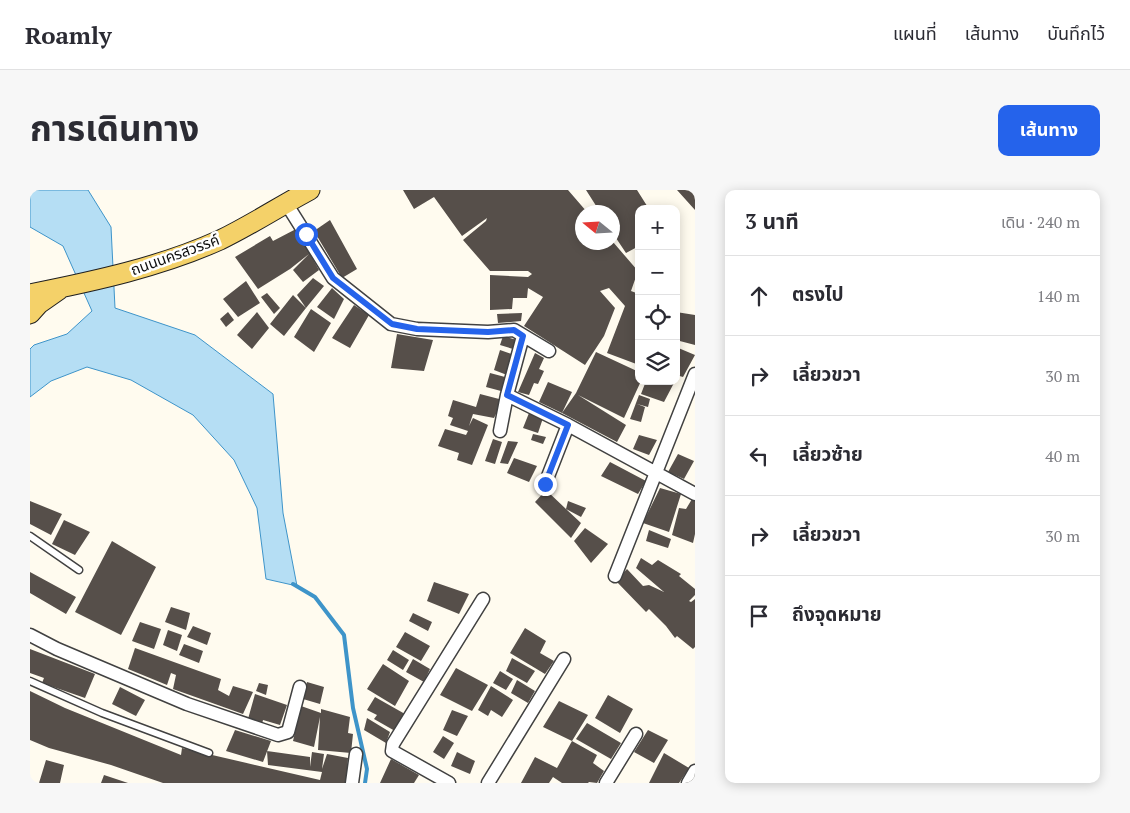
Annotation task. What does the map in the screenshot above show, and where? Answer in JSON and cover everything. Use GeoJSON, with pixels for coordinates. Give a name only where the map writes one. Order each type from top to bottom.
{"type":"FeatureCollection","features":[{"type":"Feature","properties":{"kind":"main road","name":"ถนนนครสวรรค์"},"geometry":{"type":"LineString","coordinates":[[30,294],[121,274],[171,259],[214,242],[310,190]]}},
{"type":"Feature","properties":{"kind":"main road"},"geometry":{"type":"LineString","coordinates":[[30,314],[39,304],[68,286]]}},
{"type":"Feature","properties":{"kind":"street"},"geometry":{"type":"LineString","coordinates":[[286,203],[333,278],[392,324],[417,329],[488,332],[514,330],[549,351]]}},
{"type":"Feature","properties":{"kind":"street"},"geometry":{"type":"LineString","coordinates":[[500,431],[507,395],[523,336]]}},
{"type":"Feature","properties":{"kind":"street"},"geometry":{"type":"LineString","coordinates":[[615,576],[695,374]]}},
{"type":"Feature","properties":{"kind":"street"},"geometry":{"type":"LineString","coordinates":[[507,395],[568,425],[695,494]]}},
{"type":"Feature","properties":{"kind":"street"},"geometry":{"type":"LineString","coordinates":[[545,484],[568,425]]}},
{"type":"Feature","properties":{"kind":"street"},"geometry":{"type":"LineString","coordinates":[[449,783],[392,751],[393,744],[483,599]]}},
{"type":"Feature","properties":{"kind":"street"},"geometry":{"type":"LineString","coordinates":[[30,635],[57,649],[187,704],[278,736],[288,732],[300,687]]}},
{"type":"Feature","properties":{"kind":"street"},"geometry":{"type":"LineString","coordinates":[[488,783],[564,659]]}},
{"type":"Feature","properties":{"kind":"street"},"geometry":{"type":"LineString","coordinates":[[606,783],[636,734]]}},
{"type":"Feature","properties":{"kind":"street"},"geometry":{"type":"LineString","coordinates":[[352,783],[356,754]]}},
{"type":"Feature","properties":{"kind":"street"},"geometry":{"type":"LineString","coordinates":[[688,783],[695,771]]}},
{"type":"Feature","properties":{"kind":"lane"},"geometry":{"type":"LineString","coordinates":[[30,536],[79,570]]}},
{"type":"Feature","properties":{"kind":"lane"},"geometry":{"type":"LineString","coordinates":[[30,682],[102,713],[209,753]]}},
{"type":"Feature","properties":{"kind":"water"},"geometry":{"type":"Polygon","coordinates":[[[30,190],[88,190],[111,227],[115,308],[195,335],[273,394],[283,513],[297,586],[266,579],[257,508],[234,460],[193,415],[131,380],[87,367],[51,381],[30,397],[30,349],[34,345],[67,334],[92,311],[63,246],[30,227],[30,190]]]}},
{"type":"Feature","properties":{"kind":"building"},"geometry":{"type":"Polygon","coordinates":[[[403,190],[568,190],[581,205],[575,205],[575,250],[620,250],[635,268],[635,280],[631,291],[635,292],[635,364],[607,353],[625,306],[609,288],[600,291],[615,308],[604,336],[585,365],[524,326],[543,297],[528,288],[527,298],[513,298],[512,309],[490,310],[490,275],[528,277],[532,274],[528,271],[490,271],[463,240],[486,221],[487,218],[462,236],[434,197],[414,209],[403,190]]]}},
{"type":"Feature","properties":{"kind":"building"},"geometry":{"type":"Polygon","coordinates":[[[586,190],[637,190],[646,205],[635,205],[635,248],[626,253],[620,244],[620,205],[596,205],[586,190]]]}},
{"type":"Feature","properties":{"kind":"building"},"geometry":{"type":"Polygon","coordinates":[[[677,190],[695,190],[695,210],[677,190]]]}},
{"type":"Feature","properties":{"kind":"building"},"geometry":{"type":"Polygon","coordinates":[[[330,220],[357,269],[342,278],[314,231],[330,220]]]}},
{"type":"Feature","properties":{"kind":"building"},"geometry":{"type":"Polygon","coordinates":[[[296,229],[319,270],[303,282],[293,270],[309,254],[290,269],[258,289],[235,257],[270,236],[273,241],[296,229]]]}},
{"type":"Feature","properties":{"kind":"building"},"geometry":{"type":"Polygon","coordinates":[[[313,278],[324,286],[306,308],[297,295],[313,278]]]}},
{"type":"Feature","properties":{"kind":"building"},"geometry":{"type":"Polygon","coordinates":[[[246,281],[260,303],[238,317],[223,299],[246,281]]]}},
{"type":"Feature","properties":{"kind":"building"},"geometry":{"type":"Polygon","coordinates":[[[332,288],[344,299],[334,319],[317,307],[332,288]]]}},
{"type":"Feature","properties":{"kind":"building"},"geometry":{"type":"Polygon","coordinates":[[[267,293],[280,308],[274,314],[261,297],[267,293]]]}},
{"type":"Feature","properties":{"kind":"building"},"geometry":{"type":"Polygon","coordinates":[[[293,295],[306,308],[284,336],[270,324],[293,295]]]}},
{"type":"Feature","properties":{"kind":"building"},"geometry":{"type":"Polygon","coordinates":[[[354,305],[369,315],[350,348],[332,338],[354,305]]]}},
{"type":"Feature","properties":{"kind":"building"},"geometry":{"type":"Polygon","coordinates":[[[311,309],[331,323],[314,352],[294,337],[311,309]]]}},
{"type":"Feature","properties":{"kind":"building"},"geometry":{"type":"Polygon","coordinates":[[[228,312],[234,320],[226,327],[220,319],[228,312]]]}},
{"type":"Feature","properties":{"kind":"building"},"geometry":{"type":"Polygon","coordinates":[[[257,312],[269,328],[252,349],[237,335],[257,312]]]}},
{"type":"Feature","properties":{"kind":"building"},"geometry":{"type":"Polygon","coordinates":[[[522,313],[521,321],[498,323],[497,314],[522,313]]]}},
{"type":"Feature","properties":{"kind":"building"},"geometry":{"type":"Polygon","coordinates":[[[680,313],[695,315],[695,345],[680,341],[680,313]]]}},
{"type":"Feature","properties":{"kind":"building"},"geometry":{"type":"Polygon","coordinates":[[[397,334],[433,340],[424,371],[391,368],[397,334]]]}},
{"type":"Feature","properties":{"kind":"building"},"geometry":{"type":"Polygon","coordinates":[[[503,336],[517,340],[513,349],[500,345],[503,336]]]}},
{"type":"Feature","properties":{"kind":"building"},"geometry":{"type":"Polygon","coordinates":[[[680,349],[695,355],[683,377],[680,376],[680,349]]]}},
{"type":"Feature","properties":{"kind":"building"},"geometry":{"type":"Polygon","coordinates":[[[500,350],[514,355],[507,375],[494,370],[500,350]]]}},
{"type":"Feature","properties":{"kind":"building"},"geometry":{"type":"Polygon","coordinates":[[[596,352],[635,370],[635,385],[639,385],[624,418],[578,395],[626,425],[617,442],[562,413],[576,393],[596,352]]]}},
{"type":"Feature","properties":{"kind":"building"},"geometry":{"type":"Polygon","coordinates":[[[535,353],[544,358],[539,369],[544,371],[538,384],[534,383],[529,395],[518,392],[535,353]]]}},
{"type":"Feature","properties":{"kind":"building"},"geometry":{"type":"Polygon","coordinates":[[[490,373],[505,377],[501,391],[486,387],[490,373]]]}},
{"type":"Feature","properties":{"kind":"building"},"geometry":{"type":"Polygon","coordinates":[[[548,382],[572,392],[562,413],[539,402],[548,382]]]}},
{"type":"Feature","properties":{"kind":"building"},"geometry":{"type":"Polygon","coordinates":[[[644,385],[673,385],[664,402],[641,394],[644,385]]]}},
{"type":"Feature","properties":{"kind":"building"},"geometry":{"type":"Polygon","coordinates":[[[480,394],[503,400],[494,418],[473,414],[469,426],[473,418],[488,425],[472,465],[457,460],[459,453],[438,446],[445,429],[466,435],[468,431],[450,425],[453,418],[448,416],[453,400],[476,407],[480,394]]]}},
{"type":"Feature","properties":{"kind":"building"},"geometry":{"type":"Polygon","coordinates":[[[639,395],[650,399],[648,407],[637,404],[645,407],[641,422],[630,419],[639,395]]]}},
{"type":"Feature","properties":{"kind":"building"},"geometry":{"type":"Polygon","coordinates":[[[529,413],[543,418],[538,433],[523,428],[529,413]]]}},
{"type":"Feature","properties":{"kind":"building"},"geometry":{"type":"Polygon","coordinates":[[[533,434],[546,437],[543,444],[531,440],[533,434]]]}},
{"type":"Feature","properties":{"kind":"building"},"geometry":{"type":"Polygon","coordinates":[[[639,435],[657,440],[649,455],[633,449],[639,435]]]}},
{"type":"Feature","properties":{"kind":"building"},"geometry":{"type":"Polygon","coordinates":[[[493,439],[502,442],[495,464],[485,461],[493,439]]]}},
{"type":"Feature","properties":{"kind":"building"},"geometry":{"type":"Polygon","coordinates":[[[508,441],[518,442],[508,464],[500,463],[508,441]]]}},
{"type":"Feature","properties":{"kind":"building"},"geometry":{"type":"Polygon","coordinates":[[[678,454],[694,461],[684,479],[668,472],[678,454]]]}},
{"type":"Feature","properties":{"kind":"building"},"geometry":{"type":"Polygon","coordinates":[[[514,458],[537,466],[529,482],[507,473],[514,458]]]}},
{"type":"Feature","properties":{"kind":"building"},"geometry":{"type":"Polygon","coordinates":[[[610,462],[646,481],[638,494],[601,476],[610,462]]]}},
{"type":"Feature","properties":{"kind":"building"},"geometry":{"type":"Polygon","coordinates":[[[660,488],[681,494],[669,532],[643,523],[660,488]]]}},
{"type":"Feature","properties":{"kind":"building"},"geometry":{"type":"Polygon","coordinates":[[[546,490],[581,523],[571,538],[535,502],[546,490]]]}},
{"type":"Feature","properties":{"kind":"building"},"geometry":{"type":"Polygon","coordinates":[[[692,499],[695,500],[695,534],[693,543],[672,535],[679,508],[686,509],[692,499]]]}},
{"type":"Feature","properties":{"kind":"building"},"geometry":{"type":"Polygon","coordinates":[[[30,501],[62,514],[51,535],[30,524],[30,501]]]}},
{"type":"Feature","properties":{"kind":"building"},"geometry":{"type":"Polygon","coordinates":[[[568,501],[586,508],[581,517],[566,509],[568,501]]]}},
{"type":"Feature","properties":{"kind":"building"},"geometry":{"type":"Polygon","coordinates":[[[64,520],[90,532],[75,555],[52,544],[64,520]]]}},
{"type":"Feature","properties":{"kind":"building"},"geometry":{"type":"Polygon","coordinates":[[[585,528],[608,544],[591,563],[574,541],[585,528]]]}},
{"type":"Feature","properties":{"kind":"building"},"geometry":{"type":"Polygon","coordinates":[[[649,530],[671,539],[668,548],[646,541],[649,530]]]}},
{"type":"Feature","properties":{"kind":"building"},"geometry":{"type":"Polygon","coordinates":[[[112,541],[156,567],[121,635],[75,612],[112,541]]]}},
{"type":"Feature","properties":{"kind":"building"},"geometry":{"type":"Polygon","coordinates":[[[641,558],[652,565],[658,560],[681,574],[679,576],[695,589],[695,595],[689,601],[691,602],[695,599],[695,647],[693,649],[677,636],[675,638],[649,609],[646,612],[616,581],[627,569],[643,586],[649,585],[664,592],[636,568],[641,558]]]}},
{"type":"Feature","properties":{"kind":"building"},"geometry":{"type":"Polygon","coordinates":[[[30,572],[76,597],[66,614],[30,593],[30,572]]]}},
{"type":"Feature","properties":{"kind":"building"},"geometry":{"type":"Polygon","coordinates":[[[434,582],[469,594],[459,614],[427,601],[434,582]]]}},
{"type":"Feature","properties":{"kind":"building"},"geometry":{"type":"Polygon","coordinates":[[[171,607],[190,613],[186,630],[165,622],[171,607]]]}},
{"type":"Feature","properties":{"kind":"building"},"geometry":{"type":"Polygon","coordinates":[[[413,613],[432,622],[428,631],[409,621],[413,613]]]}},
{"type":"Feature","properties":{"kind":"building"},"geometry":{"type":"Polygon","coordinates":[[[140,622],[161,629],[154,649],[132,641],[140,622]]]}},
{"type":"Feature","properties":{"kind":"building"},"geometry":{"type":"Polygon","coordinates":[[[193,626],[211,633],[207,645],[187,637],[193,626]]]}},
{"type":"Feature","properties":{"kind":"building"},"geometry":{"type":"Polygon","coordinates":[[[525,628],[546,641],[540,653],[554,661],[545,674],[510,653],[525,628]]]}},
{"type":"Feature","properties":{"kind":"building"},"geometry":{"type":"Polygon","coordinates":[[[168,630],[182,635],[177,651],[163,645],[168,630]]]}},
{"type":"Feature","properties":{"kind":"building"},"geometry":{"type":"Polygon","coordinates":[[[405,632],[430,646],[421,661],[396,647],[405,632]]]}},
{"type":"Feature","properties":{"kind":"building"},"geometry":{"type":"Polygon","coordinates":[[[184,644],[203,651],[199,663],[179,655],[184,644]]]}},
{"type":"Feature","properties":{"kind":"building"},"geometry":{"type":"Polygon","coordinates":[[[135,648],[221,679],[218,690],[229,696],[233,686],[253,692],[243,714],[173,689],[176,675],[171,673],[167,685],[128,669],[135,648]]]}},
{"type":"Feature","properties":{"kind":"building"},"geometry":{"type":"Polygon","coordinates":[[[30,649],[95,674],[85,698],[42,683],[44,678],[30,673],[30,649]]]}},
{"type":"Feature","properties":{"kind":"building"},"geometry":{"type":"Polygon","coordinates":[[[393,650],[409,660],[403,670],[387,660],[393,650]]]}},
{"type":"Feature","properties":{"kind":"building"},"geometry":{"type":"Polygon","coordinates":[[[512,658],[535,671],[527,683],[506,671],[512,658]]]}},
{"type":"Feature","properties":{"kind":"building"},"geometry":{"type":"Polygon","coordinates":[[[413,659],[430,669],[424,682],[406,672],[413,659]]]}},
{"type":"Feature","properties":{"kind":"building"},"geometry":{"type":"Polygon","coordinates":[[[383,664],[409,681],[395,706],[367,689],[383,664]]]}},
{"type":"Feature","properties":{"kind":"building"},"geometry":{"type":"Polygon","coordinates":[[[456,668],[488,685],[472,711],[440,695],[456,668]]]}},
{"type":"Feature","properties":{"kind":"building"},"geometry":{"type":"Polygon","coordinates":[[[500,671],[513,679],[506,690],[493,683],[500,671]]]}},
{"type":"Feature","properties":{"kind":"building"},"geometry":{"type":"Polygon","coordinates":[[[517,680],[535,691],[528,703],[511,693],[517,680]]]}},
{"type":"Feature","properties":{"kind":"building"},"geometry":{"type":"Polygon","coordinates":[[[307,682],[324,687],[320,704],[303,699],[307,682]]]}},
{"type":"Feature","properties":{"kind":"building"},"geometry":{"type":"Polygon","coordinates":[[[259,683],[268,685],[266,695],[256,691],[259,683]]]}},
{"type":"Feature","properties":{"kind":"building"},"geometry":{"type":"Polygon","coordinates":[[[491,686],[513,700],[502,717],[491,710],[488,716],[478,710],[491,686]]]}},
{"type":"Feature","properties":{"kind":"building"},"geometry":{"type":"Polygon","coordinates":[[[120,687],[145,700],[136,716],[112,704],[120,687]]]}},
{"type":"Feature","properties":{"kind":"building"},"geometry":{"type":"Polygon","coordinates":[[[30,691],[65,708],[181,755],[182,748],[320,780],[322,772],[268,765],[267,751],[310,757],[310,767],[312,752],[324,754],[322,769],[327,754],[348,758],[346,783],[163,783],[111,765],[49,748],[30,740],[30,691]]]}},
{"type":"Feature","properties":{"kind":"building"},"geometry":{"type":"Polygon","coordinates":[[[255,694],[287,705],[280,725],[263,720],[262,724],[248,719],[255,694]]]}},
{"type":"Feature","properties":{"kind":"building"},"geometry":{"type":"Polygon","coordinates":[[[608,695],[633,709],[620,733],[595,718],[608,695]]]}},
{"type":"Feature","properties":{"kind":"building"},"geometry":{"type":"Polygon","coordinates":[[[375,697],[405,714],[395,731],[374,719],[377,715],[367,710],[375,697]]]}},
{"type":"Feature","properties":{"kind":"building"},"geometry":{"type":"Polygon","coordinates":[[[559,701],[588,715],[572,741],[543,727],[559,701]]]}},
{"type":"Feature","properties":{"kind":"building"},"geometry":{"type":"Polygon","coordinates":[[[301,706],[321,713],[321,709],[350,717],[348,733],[353,734],[351,753],[318,750],[320,717],[314,747],[293,741],[301,706]]]}},
{"type":"Feature","properties":{"kind":"building"},"geometry":{"type":"Polygon","coordinates":[[[452,710],[468,716],[457,736],[443,730],[452,710]]]}},
{"type":"Feature","properties":{"kind":"building"},"geometry":{"type":"Polygon","coordinates":[[[367,718],[390,732],[386,743],[364,730],[367,718]]]}},
{"type":"Feature","properties":{"kind":"building"},"geometry":{"type":"Polygon","coordinates":[[[587,723],[621,743],[611,759],[576,739],[587,723]]]}},
{"type":"Feature","properties":{"kind":"building"},"geometry":{"type":"Polygon","coordinates":[[[235,730],[271,741],[263,762],[226,751],[235,730]]]}},
{"type":"Feature","properties":{"kind":"building"},"geometry":{"type":"Polygon","coordinates":[[[648,730],[668,740],[654,763],[634,752],[648,730]]]}},
{"type":"Feature","properties":{"kind":"building"},"geometry":{"type":"Polygon","coordinates":[[[443,736],[454,743],[444,759],[433,752],[443,736]]]}},
{"type":"Feature","properties":{"kind":"building"},"geometry":{"type":"Polygon","coordinates":[[[572,741],[597,755],[593,763],[604,771],[597,783],[562,783],[553,777],[549,783],[521,783],[535,757],[557,768],[572,741]]]}},
{"type":"Feature","properties":{"kind":"building"},"geometry":{"type":"Polygon","coordinates":[[[457,752],[475,761],[470,774],[451,766],[457,752]]]}},
{"type":"Feature","properties":{"kind":"building"},"geometry":{"type":"Polygon","coordinates":[[[664,753],[689,768],[679,783],[649,783],[664,753]]]}},
{"type":"Feature","properties":{"kind":"building"},"geometry":{"type":"Polygon","coordinates":[[[391,759],[419,775],[414,783],[380,783],[391,759]]]}},
{"type":"Feature","properties":{"kind":"building"},"geometry":{"type":"Polygon","coordinates":[[[46,760],[64,765],[60,783],[39,783],[46,760]]]}},
{"type":"Feature","properties":{"kind":"building"},"geometry":{"type":"Polygon","coordinates":[[[104,775],[128,783],[101,783],[104,775]]]}},
{"type":"Feature","properties":{"kind":"waterway"},"geometry":{"type":"LineString","coordinates":[[293,584],[315,597],[344,635],[353,708],[367,769],[365,783]]}},
{"type":"Feature","properties":{"kind":"route"},"geometry":{"type":"LineString","coordinates":[[306,234],[333,278],[392,324],[417,329],[488,332],[514,330],[523,336],[507,395],[568,425],[545,484]]}}]}
